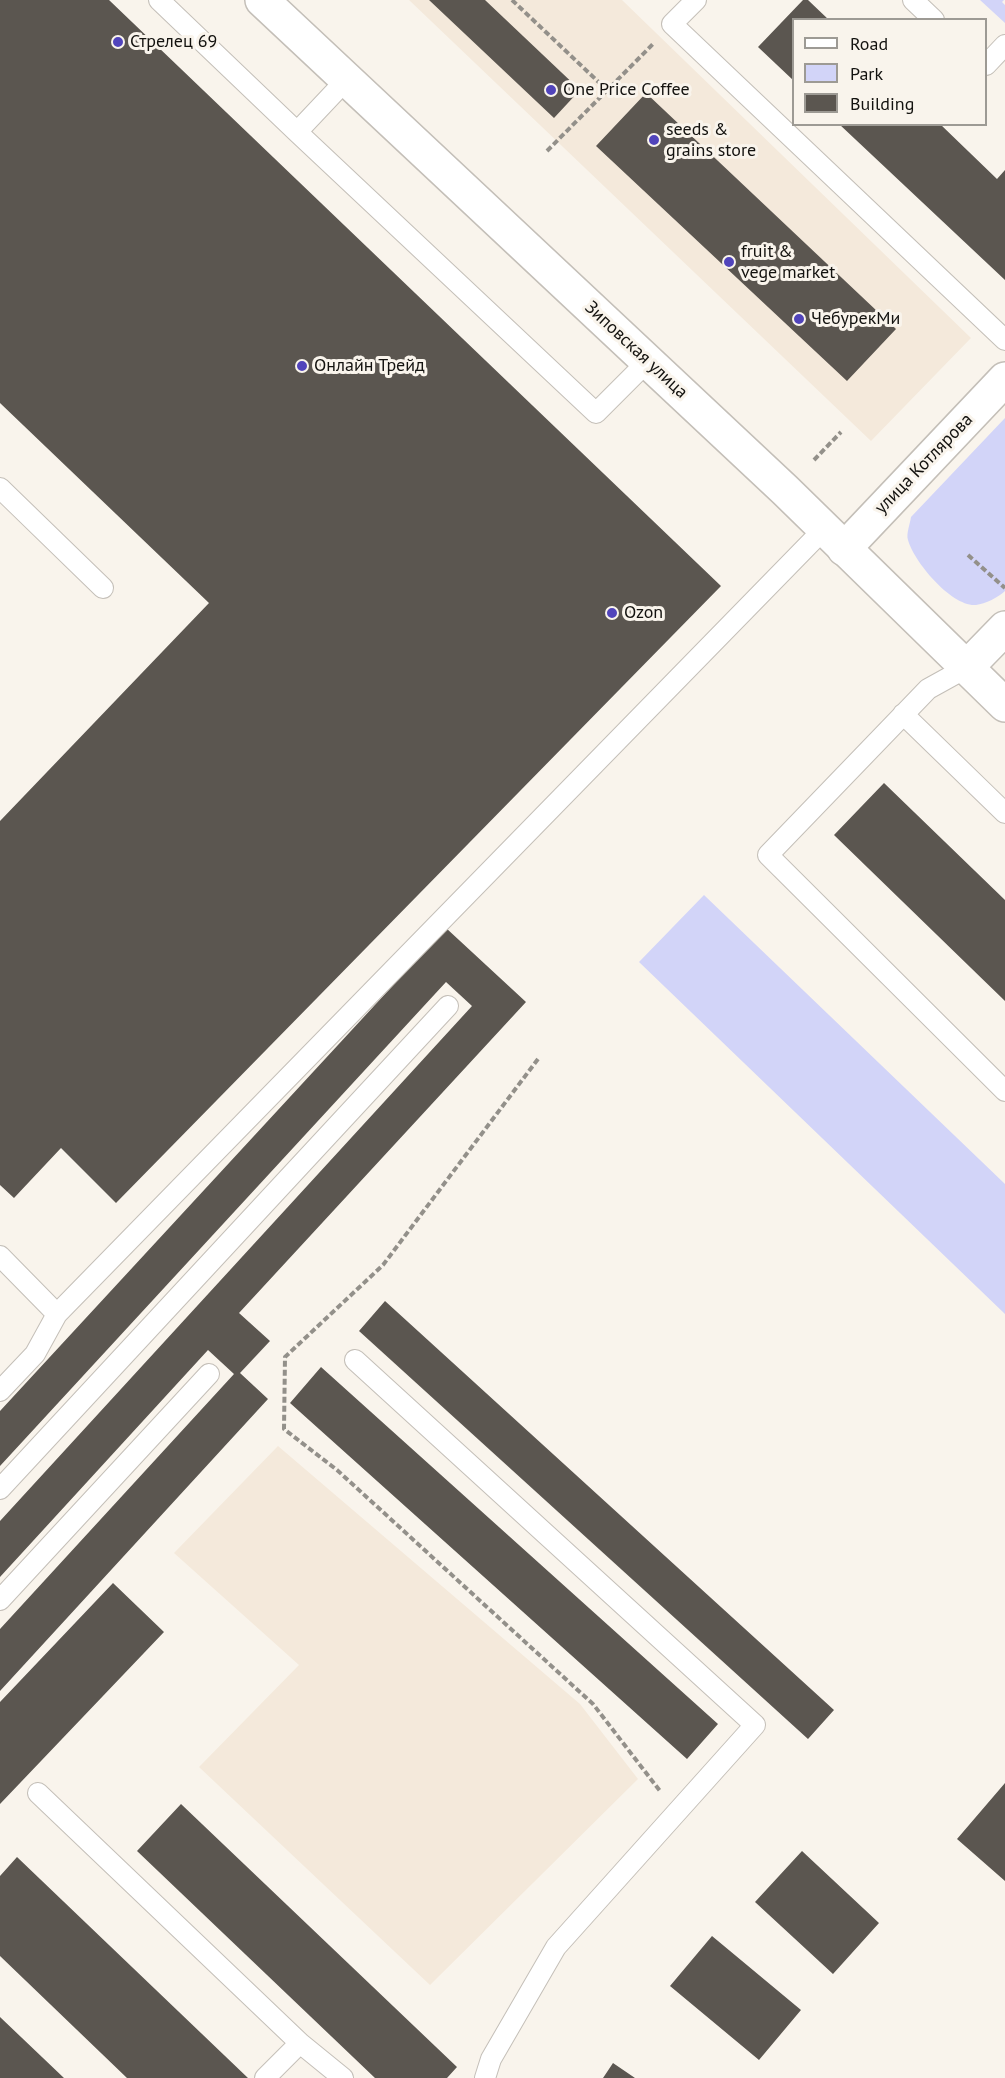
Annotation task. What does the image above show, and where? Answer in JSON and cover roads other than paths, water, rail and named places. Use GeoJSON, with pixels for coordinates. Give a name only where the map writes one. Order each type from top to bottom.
{"type":"FeatureCollection","features":[{"type":"Feature","properties":{"kind":"street","name":"Зиповская улица"},"geometry":{"type":"LineString","coordinates":[[262,0],[648,361],[1005,705]]}},
{"type":"Feature","properties":{"kind":"street","name":"улица Котлярова"},"geometry":{"type":"LineString","coordinates":[[834,539],[1005,379]]}},
{"type":"Feature","properties":{"kind":"street"},"geometry":{"type":"LineString","coordinates":[[966,668],[1005,628]]}},
{"type":"Feature","properties":{"kind":"lane"},"geometry":{"type":"LineString","coordinates":[[159,0],[596,413],[648,361]]}},
{"type":"Feature","properties":{"kind":"lane"},"geometry":{"type":"LineString","coordinates":[[696,0],[672,24],[1005,340]]}},
{"type":"Feature","properties":{"kind":"lane"},"geometry":{"type":"LineString","coordinates":[[913,0],[932,18]]}},
{"type":"Feature","properties":{"kind":"lane"},"geometry":{"type":"LineString","coordinates":[[987,64],[1005,45]]}},
{"type":"Feature","properties":{"kind":"lane"},"geometry":{"type":"LineString","coordinates":[[297,132],[347,80]]}},
{"type":"Feature","properties":{"kind":"lane"},"geometry":{"type":"LineString","coordinates":[[0,488],[103,588]]}},
{"type":"Feature","properties":{"kind":"lane"},"geometry":{"type":"LineString","coordinates":[[0,1391],[35,1354],[57,1314],[834,539]]}},
{"type":"Feature","properties":{"kind":"lane"},"geometry":{"type":"LineString","coordinates":[[966,668],[928,689],[768,855],[1005,1091]]}},
{"type":"Feature","properties":{"kind":"lane"},"geometry":{"type":"LineString","coordinates":[[903,714],[1005,813]]}},
{"type":"Feature","properties":{"kind":"lane"},"geometry":{"type":"LineString","coordinates":[[0,1490],[448,1006]]}},
{"type":"Feature","properties":{"kind":"lane"},"geometry":{"type":"LineString","coordinates":[[0,1256],[57,1314]]}},
{"type":"Feature","properties":{"kind":"lane"},"geometry":{"type":"LineString","coordinates":[[355,1360],[755,1725],[556,1947],[491,2059],[485,2078]]}},
{"type":"Feature","properties":{"kind":"lane"},"geometry":{"type":"LineString","coordinates":[[0,1600],[209,1374]]}},
{"type":"Feature","properties":{"kind":"lane"},"geometry":{"type":"LineString","coordinates":[[38,1792],[300,2043],[343,2078]]}},
{"type":"Feature","properties":{"kind":"lane"},"geometry":{"type":"LineString","coordinates":[[265,2078],[300,2043]]}},
{"type":"Feature","properties":{"kind":"place","name":"Стрелец 69"},"geometry":{"type":"Point","coordinates":[118,42]}},
{"type":"Feature","properties":{"kind":"place","name":"One Price Coffee"},"geometry":{"type":"Point","coordinates":[551,90]}},
{"type":"Feature","properties":{"kind":"place","name":"seeds & grains store"},"geometry":{"type":"Point","coordinates":[654,140]}},
{"type":"Feature","properties":{"kind":"place","name":"fruit & vege market"},"geometry":{"type":"Point","coordinates":[729,262]}},
{"type":"Feature","properties":{"kind":"place","name":"ЧебурекМи"},"geometry":{"type":"Point","coordinates":[799,319]}},
{"type":"Feature","properties":{"kind":"place","name":"Онлайн Трейд"},"geometry":{"type":"Point","coordinates":[302,366]}},
{"type":"Feature","properties":{"kind":"place","name":"Ozon"},"geometry":{"type":"Point","coordinates":[612,613]}}]}
